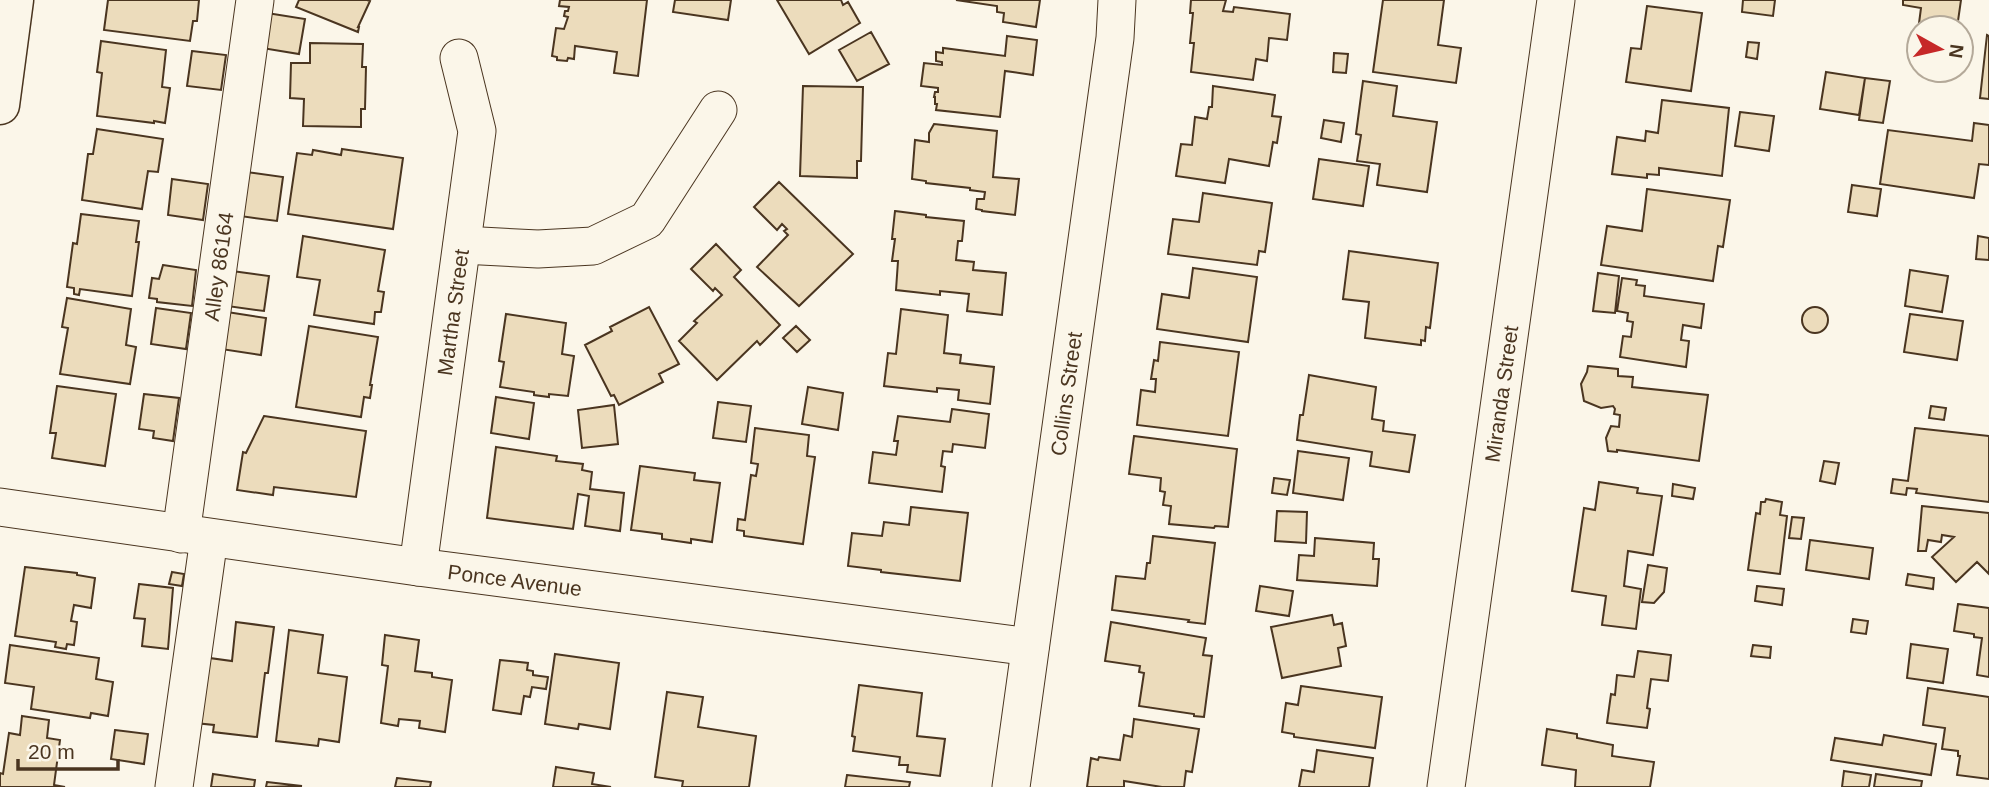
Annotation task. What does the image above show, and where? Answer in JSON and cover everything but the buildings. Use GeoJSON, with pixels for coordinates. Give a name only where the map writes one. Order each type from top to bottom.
{"type":"FeatureCollection","features":[{"type":"Feature","properties":{"kind":"main road"},"geometry":{"type":"LineString","coordinates":[[0,105],[14,0]]}},
{"type":"Feature","properties":{"kind":"street","name":"Alley 86164"},"geometry":{"type":"LineString","coordinates":[[174,787],[195,536],[255,0]]}},
{"type":"Feature","properties":{"kind":"street","name":"Collins Street"},"geometry":{"type":"LineString","coordinates":[[1011,787],[1115,38],[1117,0]]}},
{"type":"Feature","properties":{"kind":"street","name":"Miranda Street"},"geometry":{"type":"LineString","coordinates":[[1446,787],[1556,0]]}},
{"type":"Feature","properties":{"kind":"street","name":"Martha Street"},"geometry":{"type":"LineString","coordinates":[[418,567],[477,131],[459,58]]}},
{"type":"Feature","properties":{"kind":"street"},"geometry":{"type":"LineString","coordinates":[[462,245],[538,249],[593,246],[647,219],[718,110]]}},
{"type":"Feature","properties":{"kind":"street","name":"Ponce Avenue"},"geometry":{"type":"LineString","coordinates":[[0,507],[418,567],[1030,647]]}}]}
